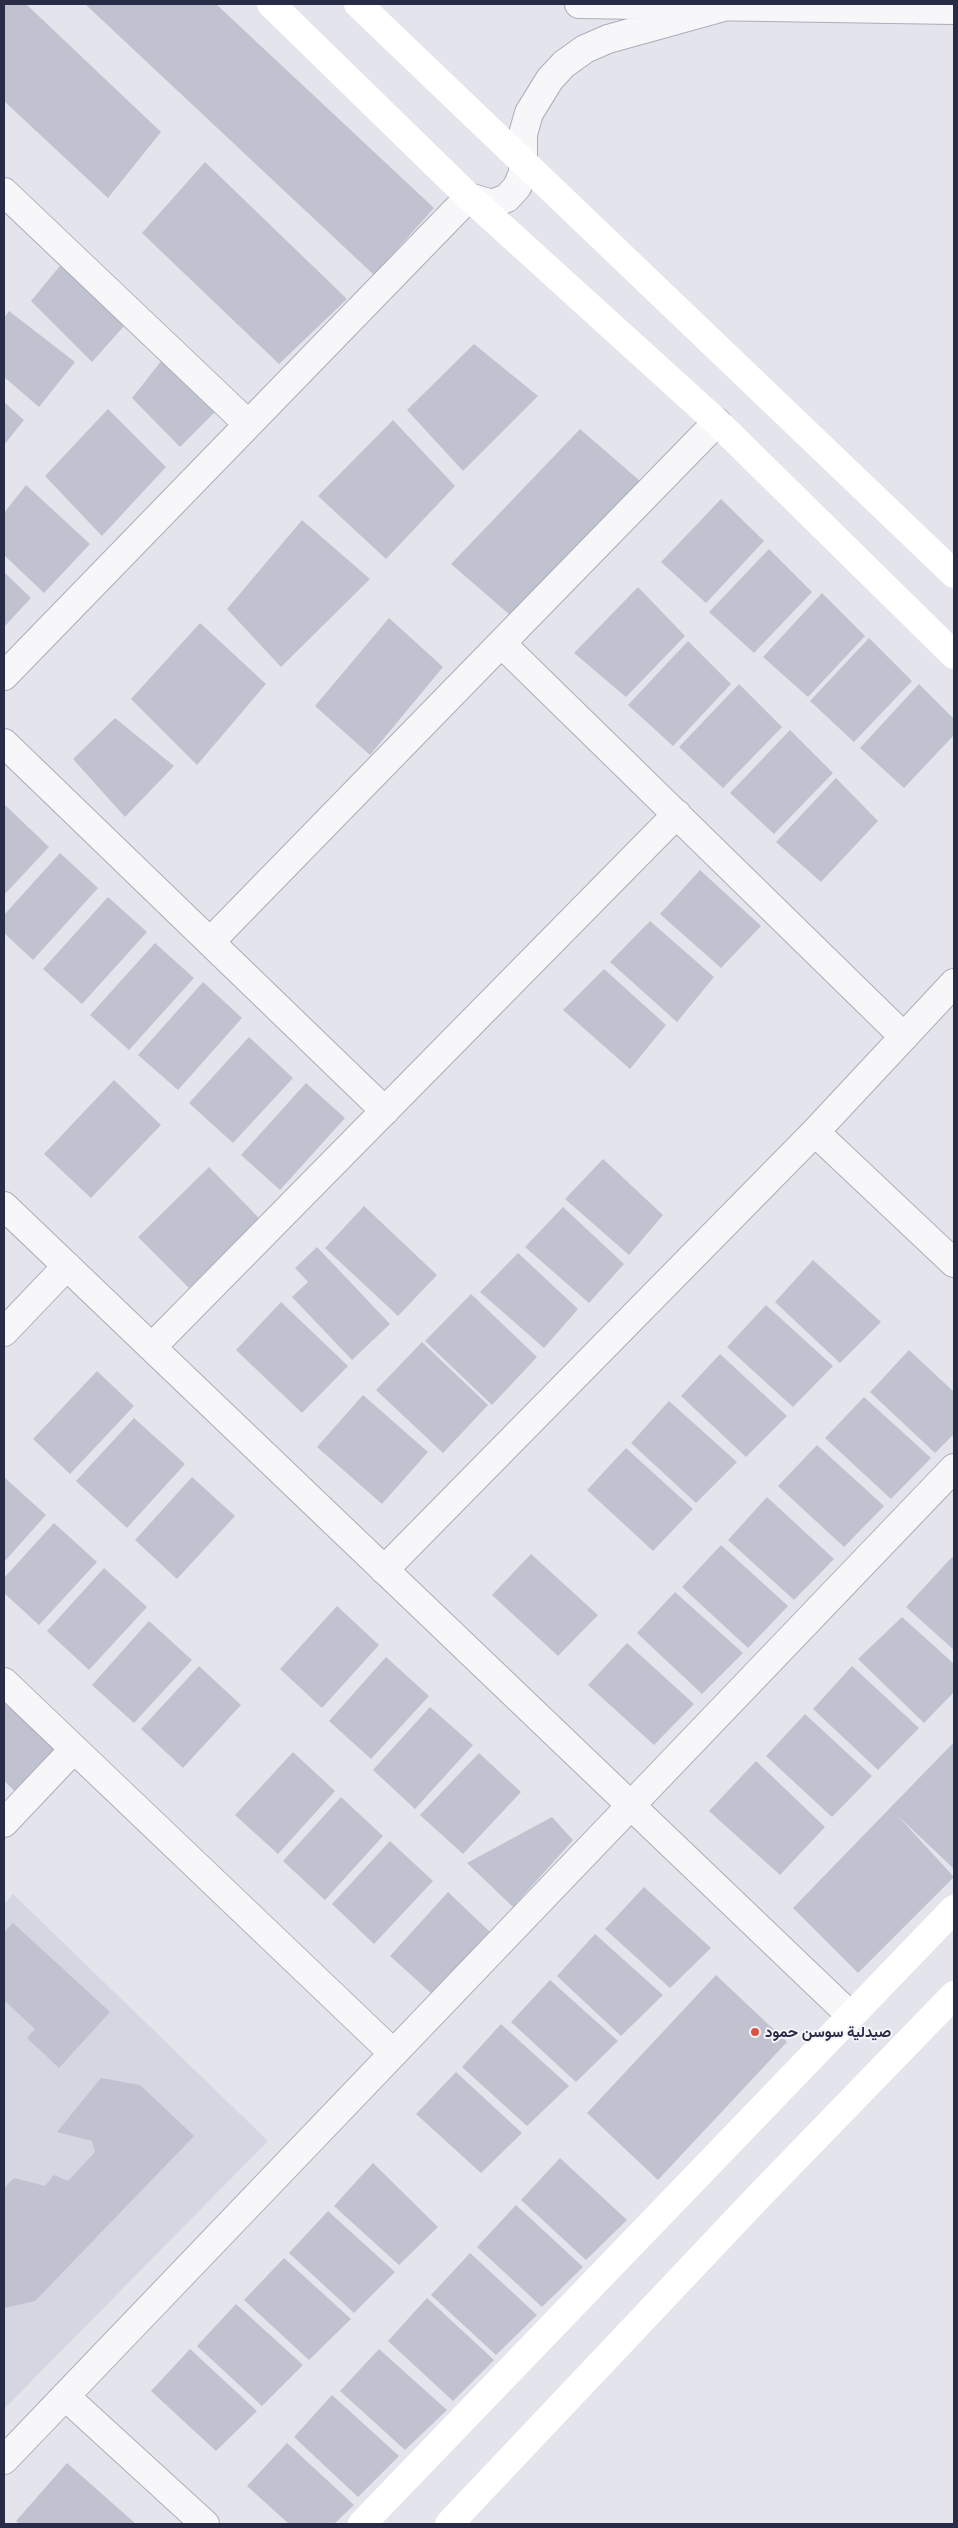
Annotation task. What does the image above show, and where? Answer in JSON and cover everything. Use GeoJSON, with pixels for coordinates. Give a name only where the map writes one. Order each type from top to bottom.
{"type":"FeatureCollection","features":[{"type":"Feature","properties":{"kind":"main road"},"geometry":{"type":"LineString","coordinates":[[271,4],[469,197],[717,422],[954,655]]}},
{"type":"Feature","properties":{"kind":"main road"},"geometry":{"type":"LineString","coordinates":[[358,4],[522,158],[954,574]]}},
{"type":"Feature","properties":{"kind":"main road"},"geometry":{"type":"LineString","coordinates":[[362,2524],[954,1909]]}},
{"type":"Feature","properties":{"kind":"main road"},"geometry":{"type":"LineString","coordinates":[[449,2524],[760,2194],[954,1995]]}},
{"type":"Feature","properties":{"kind":"street"},"geometry":{"type":"LineString","coordinates":[[579,4],[954,10]]}},
{"type":"Feature","properties":{"kind":"street"},"geometry":{"type":"LineString","coordinates":[[4,676],[469,197],[492,204],[507,198],[518,187],[523,173],[523,134],[529,113],[550,79],[564,64],[585,50],[608,39],[727,6]]}},
{"type":"Feature","properties":{"kind":"street"},"geometry":{"type":"LineString","coordinates":[[4,192],[248,424]]}},
{"type":"Feature","properties":{"kind":"street"},"geometry":{"type":"LineString","coordinates":[[210,942],[717,422]]}},
{"type":"Feature","properties":{"kind":"street"},"geometry":{"type":"LineString","coordinates":[[502,644],[904,1037]]}},
{"type":"Feature","properties":{"kind":"street"},"geometry":{"type":"LineString","coordinates":[[4,743],[385,1111]]}},
{"type":"Feature","properties":{"kind":"street"},"geometry":{"type":"LineString","coordinates":[[152,1347],[677,814]]}},
{"type":"Feature","properties":{"kind":"street"},"geometry":{"type":"LineString","coordinates":[[384,1570],[815,1132],[954,983]]}},
{"type":"Feature","properties":{"kind":"street"},"geometry":{"type":"LineString","coordinates":[[815,1132],[954,1263]]}},
{"type":"Feature","properties":{"kind":"street"},"geometry":{"type":"LineString","coordinates":[[4,1206],[850,2015]]}},
{"type":"Feature","properties":{"kind":"street"},"geometry":{"type":"LineString","coordinates":[[4,1332],[67,1266]]}},
{"type":"Feature","properties":{"kind":"street"},"geometry":{"type":"LineString","coordinates":[[4,2460],[954,1468]]}},
{"type":"Feature","properties":{"kind":"street"},"geometry":{"type":"LineString","coordinates":[[4,1682],[393,2053]]}},
{"type":"Feature","properties":{"kind":"street"},"geometry":{"type":"LineString","coordinates":[[4,1823],[74,1749]]}},
{"type":"Feature","properties":{"kind":"street"},"geometry":{"type":"LineString","coordinates":[[65,2396],[205,2524]]}},
{"type":"Feature","properties":{"kind":"shaded area"},"geometry":{"type":"Polygon","coordinates":[[[13,1894],[268,2141],[4,2409],[4,1904],[13,1894]]]}},
{"type":"Feature","properties":{"kind":"building"},"geometry":{"type":"Polygon","coordinates":[[[4,4],[26,4],[161,132],[108,198],[4,101],[4,4]]]}},
{"type":"Feature","properties":{"kind":"building"},"geometry":{"type":"Polygon","coordinates":[[[85,4],[216,4],[434,208],[374,275],[85,4]]]}},
{"type":"Feature","properties":{"kind":"building"},"geometry":{"type":"Polygon","coordinates":[[[205,162],[347,299],[279,364],[142,233],[205,162]]]}},
{"type":"Feature","properties":{"kind":"building"},"geometry":{"type":"Polygon","coordinates":[[[73,250],[141,307],[92,362],[31,301],[73,250]]]}},
{"type":"Feature","properties":{"kind":"building"},"geometry":{"type":"Polygon","coordinates":[[[9,311],[75,362],[39,407],[4,377],[4,318],[9,311]]]}},
{"type":"Feature","properties":{"kind":"building"},"geometry":{"type":"Polygon","coordinates":[[[474,344],[538,396],[463,471],[407,410],[474,344]]]}},
{"type":"Feature","properties":{"kind":"building"},"geometry":{"type":"Polygon","coordinates":[[[173,346],[227,400],[180,447],[132,398],[173,346]]]}},
{"type":"Feature","properties":{"kind":"building"},"geometry":{"type":"Polygon","coordinates":[[[4,402],[24,420],[4,445],[4,402]]]}},
{"type":"Feature","properties":{"kind":"building"},"geometry":{"type":"Polygon","coordinates":[[[108,409],[166,467],[102,536],[45,476],[108,409]]]}},
{"type":"Feature","properties":{"kind":"building"},"geometry":{"type":"Polygon","coordinates":[[[393,420],[455,486],[386,559],[318,496],[393,420]]]}},
{"type":"Feature","properties":{"kind":"building"},"geometry":{"type":"Polygon","coordinates":[[[580,429],[640,481],[510,615],[451,564],[580,429]]]}},
{"type":"Feature","properties":{"kind":"building"},"geometry":{"type":"Polygon","coordinates":[[[26,485],[90,544],[44,593],[4,555],[4,513],[26,485]]]}},
{"type":"Feature","properties":{"kind":"building"},"geometry":{"type":"Polygon","coordinates":[[[721,499],[764,541],[706,603],[661,562],[721,499]]]}},
{"type":"Feature","properties":{"kind":"building"},"geometry":{"type":"Polygon","coordinates":[[[302,520],[370,579],[281,667],[227,609],[302,520]]]}},
{"type":"Feature","properties":{"kind":"building"},"geometry":{"type":"Polygon","coordinates":[[[769,549],[812,592],[754,653],[709,612],[769,549]]]}},
{"type":"Feature","properties":{"kind":"building"},"geometry":{"type":"Polygon","coordinates":[[[4,572],[31,598],[4,627],[4,572]]]}},
{"type":"Feature","properties":{"kind":"building"},"geometry":{"type":"Polygon","coordinates":[[[638,587],[685,636],[626,697],[574,653],[638,587]]]}},
{"type":"Feature","properties":{"kind":"building"},"geometry":{"type":"Polygon","coordinates":[[[822,593],[865,636],[808,697],[763,657],[822,593]]]}},
{"type":"Feature","properties":{"kind":"building"},"geometry":{"type":"Polygon","coordinates":[[[389,618],[443,667],[370,755],[315,706],[389,618]]]}},
{"type":"Feature","properties":{"kind":"building"},"geometry":{"type":"Polygon","coordinates":[[[200,623],[266,684],[197,765],[131,699],[200,623]]]}},
{"type":"Feature","properties":{"kind":"building"},"geometry":{"type":"Polygon","coordinates":[[[869,638],[912,681],[854,742],[810,701],[869,638]]]}},
{"type":"Feature","properties":{"kind":"building"},"geometry":{"type":"Polygon","coordinates":[[[688,641],[731,684],[673,746],[628,705],[688,641]]]}},
{"type":"Feature","properties":{"kind":"building"},"geometry":{"type":"Polygon","coordinates":[[[739,684],[782,727],[723,788],[679,747],[739,684]]]}},
{"type":"Feature","properties":{"kind":"building"},"geometry":{"type":"Polygon","coordinates":[[[919,684],[954,719],[954,735],[904,788],[860,748],[919,684]]]}},
{"type":"Feature","properties":{"kind":"building"},"geometry":{"type":"Polygon","coordinates":[[[115,718],[174,766],[125,817],[73,759],[115,718]]]}},
{"type":"Feature","properties":{"kind":"building"},"geometry":{"type":"Polygon","coordinates":[[[790,730],[833,773],[774,834],[730,793],[790,730]]]}},
{"type":"Feature","properties":{"kind":"building"},"geometry":{"type":"Polygon","coordinates":[[[836,778],[878,821],[821,882],[776,842],[836,778]]]}},
{"type":"Feature","properties":{"kind":"building"},"geometry":{"type":"Polygon","coordinates":[[[4,804],[49,847],[4,895],[4,804]]]}},
{"type":"Feature","properties":{"kind":"building"},"geometry":{"type":"Polygon","coordinates":[[[60,853],[98,888],[33,960],[4,933],[4,915],[60,853]]]}},
{"type":"Feature","properties":{"kind":"building"},"geometry":{"type":"Polygon","coordinates":[[[700,870],[761,926],[721,968],[660,914],[700,870]]]}},
{"type":"Feature","properties":{"kind":"building"},"geometry":{"type":"Polygon","coordinates":[[[108,897],[147,932],[82,1004],[43,969],[108,897]]]}},
{"type":"Feature","properties":{"kind":"building"},"geometry":{"type":"Polygon","coordinates":[[[650,921],[714,977],[677,1022],[610,962],[650,921]]]}},
{"type":"Feature","properties":{"kind":"building"},"geometry":{"type":"Polygon","coordinates":[[[155,943],[194,978],[129,1050],[90,1015],[155,943]]]}},
{"type":"Feature","properties":{"kind":"building"},"geometry":{"type":"Polygon","coordinates":[[[604,969],[666,1025],[630,1069],[563,1010],[604,969]]]}},
{"type":"Feature","properties":{"kind":"building"},"geometry":{"type":"Polygon","coordinates":[[[203,982],[242,1018],[178,1090],[138,1055],[203,982]]]}},
{"type":"Feature","properties":{"kind":"building"},"geometry":{"type":"Polygon","coordinates":[[[249,1037],[293,1078],[233,1143],[189,1103],[249,1037]]]}},
{"type":"Feature","properties":{"kind":"building"},"geometry":{"type":"Polygon","coordinates":[[[114,1080],[161,1125],[91,1198],[44,1154],[114,1080]]]}},
{"type":"Feature","properties":{"kind":"building"},"geometry":{"type":"Polygon","coordinates":[[[306,1083],[345,1118],[280,1190],[241,1155],[306,1083]]]}},
{"type":"Feature","properties":{"kind":"building"},"geometry":{"type":"Polygon","coordinates":[[[603,1159],[663,1215],[629,1255],[565,1199],[603,1159]]]}},
{"type":"Feature","properties":{"kind":"building"},"geometry":{"type":"Polygon","coordinates":[[[209,1167],[259,1218],[189,1288],[138,1237],[209,1167]]]}},
{"type":"Feature","properties":{"kind":"building"},"geometry":{"type":"Polygon","coordinates":[[[364,1206],[437,1275],[398,1316],[325,1248],[364,1206]]]}},
{"type":"Feature","properties":{"kind":"building"},"geometry":{"type":"Polygon","coordinates":[[[563,1207],[624,1264],[589,1303],[525,1247],[563,1207]]]}},
{"type":"Feature","properties":{"kind":"building"},"geometry":{"type":"Polygon","coordinates":[[[317,1247],[390,1324],[352,1360],[292,1297],[308,1282],[295,1268],[317,1247]]]}},
{"type":"Feature","properties":{"kind":"building"},"geometry":{"type":"Polygon","coordinates":[[[518,1253],[578,1309],[544,1348],[480,1292],[518,1253]]]}},
{"type":"Feature","properties":{"kind":"building"},"geometry":{"type":"Polygon","coordinates":[[[813,1260],[881,1322],[840,1363],[775,1302],[813,1260]]]}},
{"type":"Feature","properties":{"kind":"building"},"geometry":{"type":"Polygon","coordinates":[[[471,1294],[537,1357],[492,1405],[425,1341],[471,1294]]]}},
{"type":"Feature","properties":{"kind":"building"},"geometry":{"type":"Polygon","coordinates":[[[281,1302],[348,1366],[302,1413],[236,1350],[281,1302]]]}},
{"type":"Feature","properties":{"kind":"building"},"geometry":{"type":"Polygon","coordinates":[[[766,1305],[833,1366],[793,1407],[727,1347],[766,1305]]]}},
{"type":"Feature","properties":{"kind":"building"},"geometry":{"type":"Polygon","coordinates":[[[422,1342],[488,1405],[443,1453],[376,1390],[422,1342]]]}},
{"type":"Feature","properties":{"kind":"building"},"geometry":{"type":"Polygon","coordinates":[[[909,1350],[954,1392],[954,1434],[935,1453],[870,1392],[909,1350]]]}},
{"type":"Feature","properties":{"kind":"building"},"geometry":{"type":"Polygon","coordinates":[[[720,1354],[787,1416],[746,1457],[681,1396],[720,1354]]]}},
{"type":"Feature","properties":{"kind":"building"},"geometry":{"type":"Polygon","coordinates":[[[97,1371],[134,1406],[70,1474],[33,1439],[97,1371]]]}},
{"type":"Feature","properties":{"kind":"building"},"geometry":{"type":"Polygon","coordinates":[[[363,1395],[428,1452],[382,1504],[317,1447],[363,1395]]]}},
{"type":"Feature","properties":{"kind":"building"},"geometry":{"type":"Polygon","coordinates":[[[864,1397],[931,1458],[891,1499],[825,1438],[864,1397]]]}},
{"type":"Feature","properties":{"kind":"building"},"geometry":{"type":"Polygon","coordinates":[[[669,1401],[737,1462],[696,1503],[631,1443],[669,1401]]]}},
{"type":"Feature","properties":{"kind":"building"},"geometry":{"type":"Polygon","coordinates":[[[134,1418],[185,1464],[127,1528],[76,1481],[134,1418]]]}},
{"type":"Feature","properties":{"kind":"building"},"geometry":{"type":"Polygon","coordinates":[[[817,1445],[884,1506],[844,1547],[778,1486],[817,1445]]]}},
{"type":"Feature","properties":{"kind":"building"},"geometry":{"type":"Polygon","coordinates":[[[626,1448],[693,1509],[653,1551],[587,1490],[626,1448]]]}},
{"type":"Feature","properties":{"kind":"building"},"geometry":{"type":"Polygon","coordinates":[[[4,1477],[46,1515],[4,1562],[4,1477]]]}},
{"type":"Feature","properties":{"kind":"building"},"geometry":{"type":"Polygon","coordinates":[[[192,1477],[235,1516],[177,1579],[135,1540],[192,1477]]]}},
{"type":"Feature","properties":{"kind":"building"},"geometry":{"type":"Polygon","coordinates":[[[767,1497],[834,1559],[794,1600],[728,1540],[767,1497]]]}},
{"type":"Feature","properties":{"kind":"building"},"geometry":{"type":"Polygon","coordinates":[[[54,1523],[97,1562],[39,1625],[4,1593],[4,1578],[54,1523]]]}},
{"type":"Feature","properties":{"kind":"building"},"geometry":{"type":"Polygon","coordinates":[[[721,1545],[788,1606],[748,1648],[682,1587],[721,1545]]]}},
{"type":"Feature","properties":{"kind":"building"},"geometry":{"type":"Polygon","coordinates":[[[531,1554],[598,1615],[558,1656],[492,1595],[531,1554]]]}},
{"type":"Feature","properties":{"kind":"building"},"geometry":{"type":"Polygon","coordinates":[[[952,1557],[954,1559],[954,1650],[906,1607],[952,1557]]]}},
{"type":"Feature","properties":{"kind":"building"},"geometry":{"type":"Polygon","coordinates":[[[104,1568],[147,1607],[89,1670],[47,1631],[104,1568]]]}},
{"type":"Feature","properties":{"kind":"building"},"geometry":{"type":"Polygon","coordinates":[[[675,1592],[743,1653],[702,1694],[637,1633],[675,1592]]]}},
{"type":"Feature","properties":{"kind":"building"},"geometry":{"type":"Polygon","coordinates":[[[337,1606],[379,1645],[322,1708],[280,1669],[337,1606]]]}},
{"type":"Feature","properties":{"kind":"building"},"geometry":{"type":"Polygon","coordinates":[[[902,1617],[954,1664],[954,1692],[924,1723],[858,1659],[902,1617]]]}},
{"type":"Feature","properties":{"kind":"building"},"geometry":{"type":"Polygon","coordinates":[[[149,1621],[192,1660],[134,1723],[92,1685],[149,1621]]]}},
{"type":"Feature","properties":{"kind":"building"},"geometry":{"type":"Polygon","coordinates":[[[627,1643],[694,1704],[654,1745],[588,1685],[627,1643]]]}},
{"type":"Feature","properties":{"kind":"building"},"geometry":{"type":"Polygon","coordinates":[[[386,1657],[429,1696],[371,1759],[329,1721],[386,1657]]]}},
{"type":"Feature","properties":{"kind":"building"},"geometry":{"type":"Polygon","coordinates":[[[199,1666],[241,1705],[183,1768],[141,1729],[199,1666]]]}},
{"type":"Feature","properties":{"kind":"building"},"geometry":{"type":"Polygon","coordinates":[[[852,1666],[919,1728],[878,1770],[813,1709],[852,1666]]]}},
{"type":"Feature","properties":{"kind":"building"},"geometry":{"type":"Polygon","coordinates":[[[4,1701],[57,1751],[17,1793],[4,1781],[4,1701]]]}},
{"type":"Feature","properties":{"kind":"building"},"geometry":{"type":"Polygon","coordinates":[[[430,1707],[473,1745],[415,1809],[373,1770],[430,1707]]]}},
{"type":"Feature","properties":{"kind":"building"},"geometry":{"type":"Polygon","coordinates":[[[805,1714],[872,1776],[832,1817],[766,1756],[805,1714]]]}},
{"type":"Feature","properties":{"kind":"building"},"geometry":{"type":"Polygon","coordinates":[[[954,1742],[954,1869],[898,1816],[954,1877],[858,1973],[793,1908],[954,1742]]]}},
{"type":"Feature","properties":{"kind":"building"},"geometry":{"type":"Polygon","coordinates":[[[293,1752],[335,1791],[278,1854],[235,1815],[293,1752]]]}},
{"type":"Feature","properties":{"kind":"building"},"geometry":{"type":"Polygon","coordinates":[[[479,1753],[521,1792],[463,1854],[420,1815],[479,1753]]]}},
{"type":"Feature","properties":{"kind":"building"},"geometry":{"type":"Polygon","coordinates":[[[756,1761],[825,1827],[780,1875],[709,1811],[756,1761]]]}},
{"type":"Feature","properties":{"kind":"building"},"geometry":{"type":"Polygon","coordinates":[[[341,1797],[383,1836],[325,1900],[283,1861],[341,1797]]]}},
{"type":"Feature","properties":{"kind":"building"},"geometry":{"type":"Polygon","coordinates":[[[552,1817],[573,1840],[513,1907],[467,1863],[552,1817]]]}},
{"type":"Feature","properties":{"kind":"building"},"geometry":{"type":"Polygon","coordinates":[[[390,1841],[433,1881],[374,1944],[332,1904],[390,1841]]]}},
{"type":"Feature","properties":{"kind":"building"},"geometry":{"type":"Polygon","coordinates":[[[644,1887],[711,1948],[670,1988],[605,1929],[644,1887]]]}},
{"type":"Feature","properties":{"kind":"building"},"geometry":{"type":"Polygon","coordinates":[[[448,1892],[490,1932],[432,1994],[390,1956],[448,1892]]]}},
{"type":"Feature","properties":{"kind":"building"},"geometry":{"type":"Polygon","coordinates":[[[13,1923],[110,2012],[59,2068],[27,2038],[35,2029],[6,2002],[4,2004],[4,1932],[13,1923]]]}},
{"type":"Feature","properties":{"kind":"building"},"geometry":{"type":"Polygon","coordinates":[[[595,1934],[663,1995],[621,2036],[557,1976],[595,1934]]]}},
{"type":"Feature","properties":{"kind":"building"},"geometry":{"type":"Polygon","coordinates":[[[716,1975],[787,2042],[658,2180],[587,2113],[716,1975]]]}},
{"type":"Feature","properties":{"kind":"building"},"geometry":{"type":"Polygon","coordinates":[[[550,1980],[618,2041],[576,2082],[511,2022],[550,1980]]]}},
{"type":"Feature","properties":{"kind":"building"},"geometry":{"type":"Polygon","coordinates":[[[501,2024],[569,2086],[527,2126],[462,2067],[501,2024]]]}},
{"type":"Feature","properties":{"kind":"building"},"geometry":{"type":"Polygon","coordinates":[[[456,2072],[522,2133],[481,2173],[416,2114],[456,2072]]]}},
{"type":"Feature","properties":{"kind":"building"},"geometry":{"type":"Polygon","coordinates":[[[101,2078],[140,2085],[194,2136],[35,2301],[4,2308],[4,2188],[14,2178],[45,2186],[54,2175],[68,2181],[95,2152],[92,2141],[57,2132],[101,2078]]]}},
{"type":"Feature","properties":{"kind":"building"},"geometry":{"type":"Polygon","coordinates":[[[560,2158],[627,2220],[586,2260],[521,2200],[560,2158]]]}},
{"type":"Feature","properties":{"kind":"building"},"geometry":{"type":"Polygon","coordinates":[[[373,2163],[438,2227],[399,2265],[334,2206],[373,2163]]]}},
{"type":"Feature","properties":{"kind":"building"},"geometry":{"type":"Polygon","coordinates":[[[516,2205],[583,2267],[542,2307],[477,2247],[516,2205]]]}},
{"type":"Feature","properties":{"kind":"building"},"geometry":{"type":"Polygon","coordinates":[[[328,2211],[395,2272],[354,2313],[289,2253],[328,2211]]]}},
{"type":"Feature","properties":{"kind":"building"},"geometry":{"type":"Polygon","coordinates":[[[470,2253],[537,2315],[496,2355],[431,2295],[470,2253]]]}},
{"type":"Feature","properties":{"kind":"building"},"geometry":{"type":"Polygon","coordinates":[[[284,2258],[351,2319],[309,2360],[244,2300],[284,2258]]]}},
{"type":"Feature","properties":{"kind":"building"},"geometry":{"type":"Polygon","coordinates":[[[427,2298],[494,2360],[453,2401],[388,2341],[427,2298]]]}},
{"type":"Feature","properties":{"kind":"building"},"geometry":{"type":"Polygon","coordinates":[[[236,2304],[303,2365],[262,2406],[197,2346],[236,2304]]]}},
{"type":"Feature","properties":{"kind":"building"},"geometry":{"type":"Polygon","coordinates":[[[190,2349],[257,2411],[216,2451],[151,2391],[190,2349]]]}},
{"type":"Feature","properties":{"kind":"building"},"geometry":{"type":"Polygon","coordinates":[[[379,2349],[447,2410],[405,2450],[340,2391],[379,2349]]]}},
{"type":"Feature","properties":{"kind":"building"},"geometry":{"type":"Polygon","coordinates":[[[332,2395],[399,2456],[358,2497],[294,2437],[332,2395]]]}},
{"type":"Feature","properties":{"kind":"building"},"geometry":{"type":"Polygon","coordinates":[[[287,2443],[354,2505],[334,2524],[289,2524],[247,2486],[287,2443]]]}},
{"type":"Feature","properties":{"kind":"building"},"geometry":{"type":"Polygon","coordinates":[[[67,2463],[136,2524],[19,2524],[16,2521],[67,2463]]]}},
{"type":"Feature","properties":{"kind":"place","name":"صيدلية سوسن حمود"},"geometry":{"type":"Point","coordinates":[755,2032]}}]}
